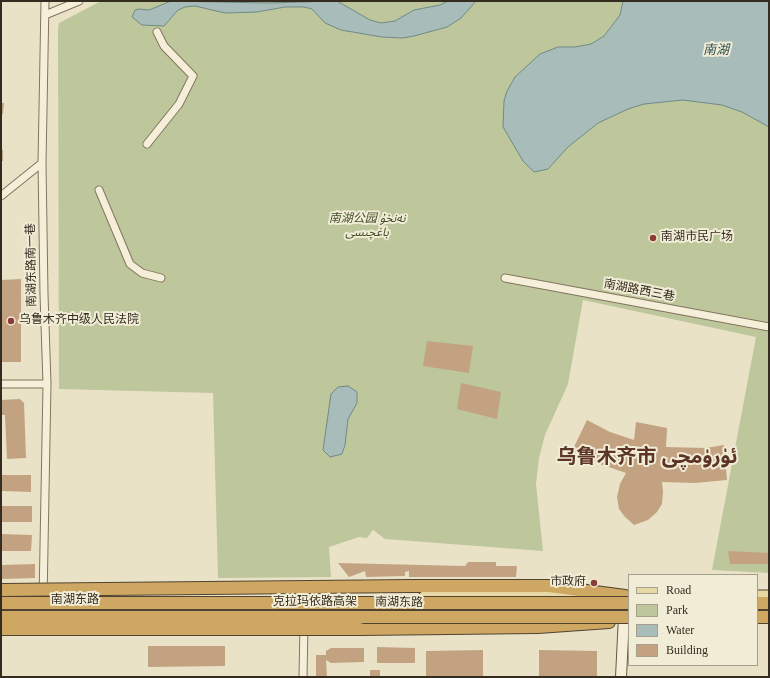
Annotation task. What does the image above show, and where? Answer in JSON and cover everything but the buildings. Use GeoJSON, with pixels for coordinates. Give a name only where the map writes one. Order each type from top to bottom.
{"type":"FeatureCollection","features":[{"type":"Feature","properties":{"kind":"highway"},"geometry":{"type":"LineString","coordinates":[[1,590],[549,586],[628,598]]}},
{"type":"Feature","properties":{"kind":"highway","name":"克拉玛依路高架"},"geometry":{"type":"LineString","coordinates":[[1,602],[628,598]]}},
{"type":"Feature","properties":{"kind":"highway"},"geometry":{"type":"LineString","coordinates":[[758,603],[769,603]]}},
{"type":"Feature","properties":{"kind":"highway","name":"克拉玛依路高架"},"geometry":{"type":"LineString","coordinates":[[1,616],[627,619]]}},
{"type":"Feature","properties":{"kind":"highway"},"geometry":{"type":"LineString","coordinates":[[758,617],[769,617]]}},
{"type":"Feature","properties":{"kind":"highway"},"geometry":{"type":"LineString","coordinates":[[1,630],[538,627],[627,619]]}},
{"type":"Feature","properties":{"kind":"main road"},"geometry":{"type":"LineString","coordinates":[[758,596],[769,596]]}},
{"type":"Feature","properties":{"kind":"main road","name":"南湖东路"},"geometry":{"type":"LineString","coordinates":[[1,602],[154,598],[628,598]]}},
{"type":"Feature","properties":{"kind":"main road","name":"南湖东路"},"geometry":{"type":"LineString","coordinates":[[1,616],[304,614],[627,619]]}},
{"type":"Feature","properties":{"kind":"street","name":"南湖东路南一巷"},"geometry":{"type":"LineString","coordinates":[[43,601],[47,384],[42,163],[45,1]]}},
{"type":"Feature","properties":{"kind":"street"},"geometry":{"type":"LineString","coordinates":[[45,15],[79,1]]}},
{"type":"Feature","properties":{"kind":"street"},"geometry":{"type":"LineString","coordinates":[[147,144],[179,104],[193,76],[164,46],[158,32]]}},
{"type":"Feature","properties":{"kind":"street"},"geometry":{"type":"LineString","coordinates":[[1,196],[42,163]]}},
{"type":"Feature","properties":{"kind":"street"},"geometry":{"type":"LineString","coordinates":[[99,190],[130,264],[142,273],[161,278]]}},
{"type":"Feature","properties":{"kind":"street","name":"南湖路西三巷"},"geometry":{"type":"LineString","coordinates":[[505,278],[769,327]]}},
{"type":"Feature","properties":{"kind":"street"},"geometry":{"type":"LineString","coordinates":[[1,384],[47,384]]}},
{"type":"Feature","properties":{"kind":"street"},"geometry":{"type":"LineString","coordinates":[[621,677],[628,598]]}},
{"type":"Feature","properties":{"kind":"street"},"geometry":{"type":"LineString","coordinates":[[303,677],[304,614]]}},
{"type":"Feature","properties":{"kind":"green space","name":"南湖公园 نەنخۇ باغچىسى"},"geometry":{"type":"Polygon","coordinates":[[[101,1],[769,1],[769,573],[712,570],[756,337],[583,300],[568,384],[545,435],[539,458],[536,484],[543,551],[385,539],[373,530],[367,538],[359,537],[329,547],[331,577],[218,578],[213,393],[59,389],[58,28],[59,23],[101,1]]]}},
{"type":"Feature","properties":{"kind":"water"},"geometry":{"type":"Polygon","coordinates":[[[171,1],[267,3],[337,1],[370,20],[381,23],[395,21],[414,10],[440,5],[448,1],[476,1],[461,18],[447,27],[403,38],[382,37],[341,30],[325,23],[312,9],[304,7],[285,7],[257,12],[225,13],[195,6],[185,7],[178,10],[164,26],[142,25],[132,17],[135,10],[149,10],[171,1]]]}},
{"type":"Feature","properties":{"kind":"water","name":"南湖"},"geometry":{"type":"Polygon","coordinates":[[[623,1],[769,1],[769,127],[742,112],[722,105],[683,100],[644,104],[628,109],[598,123],[568,147],[548,169],[534,172],[523,161],[503,127],[504,101],[507,91],[515,77],[540,54],[558,47],[575,47],[591,44],[604,36],[620,15],[623,1]]]}},
{"type":"Feature","properties":{"kind":"water"},"geometry":{"type":"Polygon","coordinates":[[[348,386],[357,392],[357,403],[348,419],[345,445],[342,454],[330,457],[323,450],[331,394],[338,387],[348,386]]]}},
{"type":"Feature","properties":{"kind":"place","name":"南湖市民广场"},"geometry":{"type":"Point","coordinates":[653,238]}},
{"type":"Feature","properties":{"kind":"place","name":"乌鲁木齐中级人民法院"},"geometry":{"type":"Point","coordinates":[11,321]}},
{"type":"Feature","properties":{"kind":"place","name":"市政府"},"geometry":{"type":"Point","coordinates":[594,583]}},
{"type":"Feature","properties":{"kind":"district","name":"乌鲁木齐市 ئۈرۈمچى"},"geometry":{"type":"Point","coordinates":[647,460]}}]}
